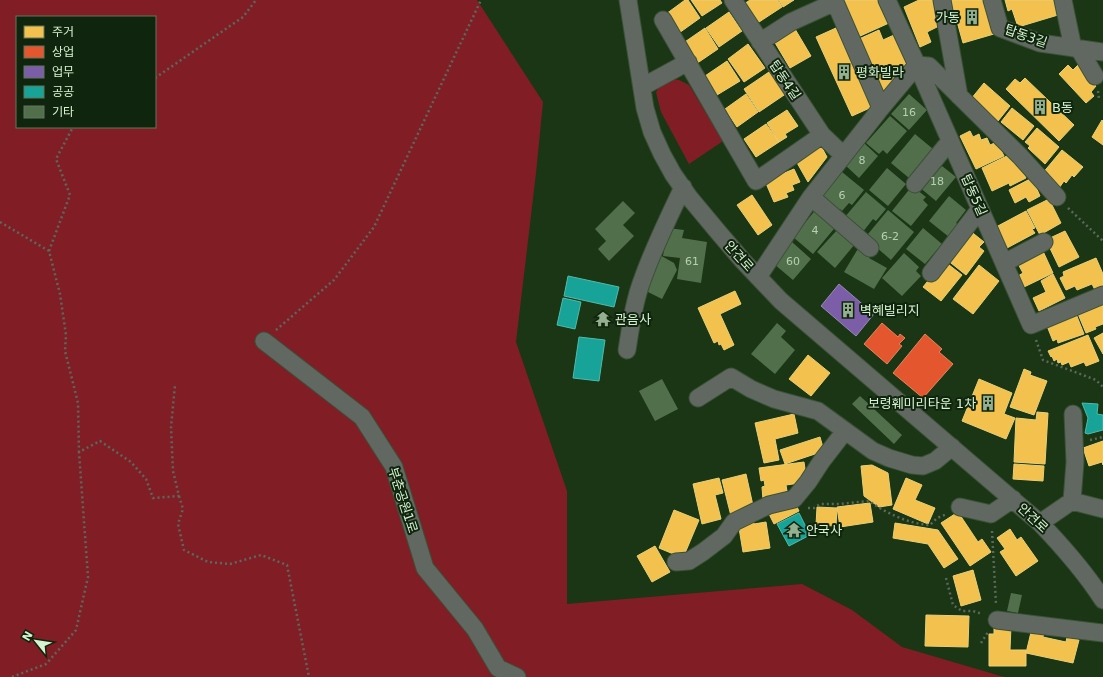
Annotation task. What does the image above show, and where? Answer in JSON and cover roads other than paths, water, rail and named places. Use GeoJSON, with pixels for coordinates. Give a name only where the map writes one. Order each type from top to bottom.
{"type":"FeatureCollection","features":[{"type":"Feature","properties":{"kind":"street","name":"안견로"},"geometry":{"type":"LineString","coordinates":[[628,0],[645,108],[652,132],[673,174],[718,233],[758,278],[799,317],[1040,523],[1065,549],[1103,600]]}},
{"type":"Feature","properties":{"kind":"street","name":"탑동4길"},"geometry":{"type":"LineString","coordinates":[[733,0],[822,135],[843,155]]}},
{"type":"Feature","properties":{"kind":"street","name":"탑동5길"},"geometry":{"type":"LineString","coordinates":[[887,0],[1031,325],[1103,295]]}},
{"type":"Feature","properties":{"kind":"street"},"geometry":{"type":"LineString","coordinates":[[942,0],[959,96]]}},
{"type":"Feature","properties":{"kind":"street","name":"탑동3길"},"geometry":{"type":"LineString","coordinates":[[992,0],[1000,28],[1040,44],[1103,52]]}},
{"type":"Feature","properties":{"kind":"street"},"geometry":{"type":"LineString","coordinates":[[1062,0],[1076,48],[1095,76]]}},
{"type":"Feature","properties":{"kind":"street"},"geometry":{"type":"LineString","coordinates":[[760,42],[790,22],[834,2],[880,108]]}},
{"type":"Feature","properties":{"kind":"street"},"geometry":{"type":"LineString","coordinates":[[663,20],[756,180],[822,135]]}},
{"type":"Feature","properties":{"kind":"street"},"geometry":{"type":"LineString","coordinates":[[642,87],[688,62]]}},
{"type":"Feature","properties":{"kind":"street"},"geometry":{"type":"LineString","coordinates":[[758,278],[811,197],[880,108],[917,65],[929,66],[1020,156],[1057,197]]}},
{"type":"Feature","properties":{"kind":"street"},"geometry":{"type":"LineString","coordinates":[[915,184],[950,141]]}},
{"type":"Feature","properties":{"kind":"street"},"geometry":{"type":"LineString","coordinates":[[627,350],[632,317],[643,278],[683,187]]}},
{"type":"Feature","properties":{"kind":"street"},"geometry":{"type":"LineString","coordinates":[[811,197],[870,248]]}},
{"type":"Feature","properties":{"kind":"street"},"geometry":{"type":"LineString","coordinates":[[931,273],[980,209]]}},
{"type":"Feature","properties":{"kind":"street"},"geometry":{"type":"LineString","coordinates":[[1004,263],[1044,242]]}},
{"type":"Feature","properties":{"kind":"street","name":"부춘공원1로"},"geometry":{"type":"LineString","coordinates":[[264,341],[362,417],[394,467],[425,568],[474,629],[498,668],[517,677]]}},
{"type":"Feature","properties":{"kind":"street"},"geometry":{"type":"LineString","coordinates":[[698,398],[731,377],[774,400],[818,411],[879,454],[918,466],[923,466],[935,461],[952,447]]}},
{"type":"Feature","properties":{"kind":"street"},"geometry":{"type":"LineString","coordinates":[[1072,501],[1075,462],[1073,414]]}},
{"type":"Feature","properties":{"kind":"street"},"geometry":{"type":"LineString","coordinates":[[676,562],[689,561],[703,552],[724,536],[734,522],[769,505],[794,499],[846,431]]}},
{"type":"Feature","properties":{"kind":"street"},"geometry":{"type":"LineString","coordinates":[[960,507],[991,514],[1012,499]]}},
{"type":"Feature","properties":{"kind":"street"},"geometry":{"type":"LineString","coordinates":[[1040,523],[1072,501],[1103,509]]}},
{"type":"Feature","properties":{"kind":"street"},"geometry":{"type":"LineString","coordinates":[[997,620],[1103,633]]}},
{"type":"Feature","properties":{"kind":"place","name":"가동"},"geometry":{"type":"Point","coordinates":[972,17]}},
{"type":"Feature","properties":{"kind":"place","name":"평화빌라"},"geometry":{"type":"Point","coordinates":[844,72]}},
{"type":"Feature","properties":{"kind":"place","name":"B동"},"geometry":{"type":"Point","coordinates":[1040,107]}},
{"type":"Feature","properties":{"kind":"place","name":"벽혜빌리지"},"geometry":{"type":"Point","coordinates":[848,310]}},
{"type":"Feature","properties":{"kind":"place","name":"관음사"},"geometry":{"type":"Point","coordinates":[603,319]}},
{"type":"Feature","properties":{"kind":"place","name":"보령훼미리타운 1차"},"geometry":{"type":"Point","coordinates":[988,403]}},
{"type":"Feature","properties":{"kind":"place","name":"안국사"},"geometry":{"type":"Point","coordinates":[794,530]}}]}
